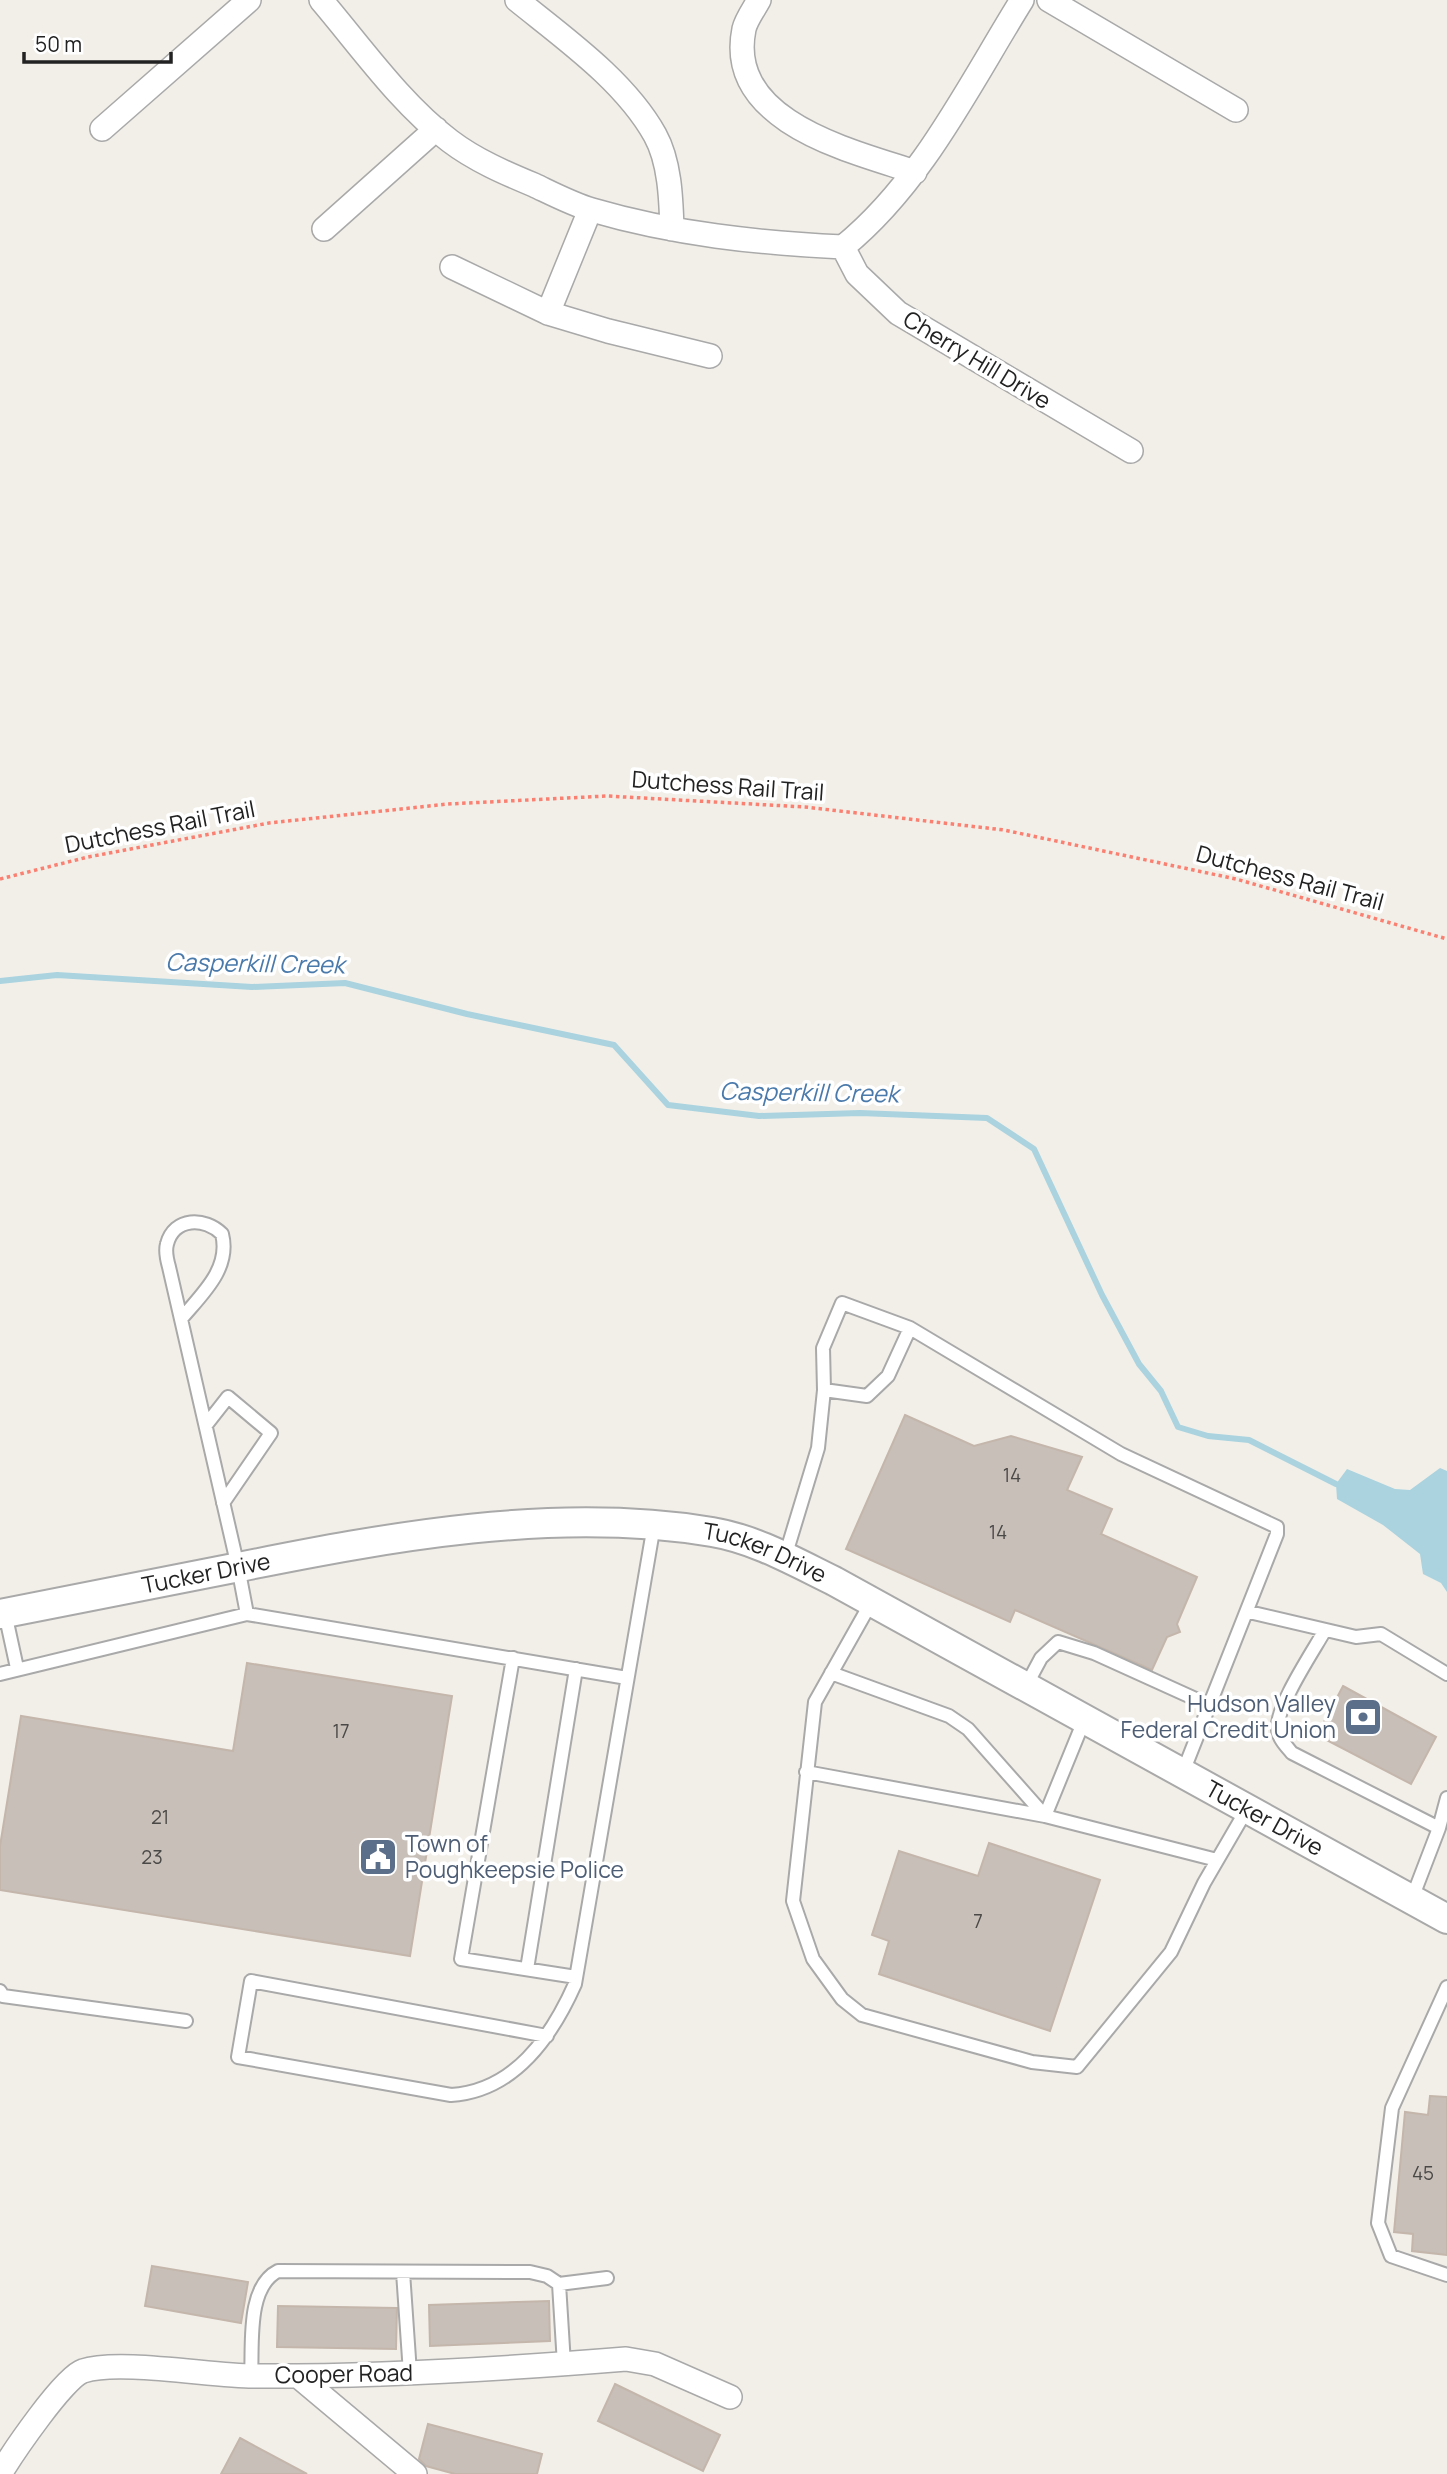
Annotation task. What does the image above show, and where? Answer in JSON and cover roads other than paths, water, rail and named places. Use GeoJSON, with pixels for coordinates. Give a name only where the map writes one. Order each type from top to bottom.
{"type":"FeatureCollection","features":[{"type":"Feature","properties":{"kind":"street"},"geometry":{"type":"LineString","coordinates":[[102,129],[249,0]]}},
{"type":"Feature","properties":{"kind":"street"},"geometry":{"type":"LineString","coordinates":[[321,0],[397,90],[436,128],[480,160],[590,210],[672,229],[754,243],[844,247],[869,226],[915,172],[1022,0]]}},
{"type":"Feature","properties":{"kind":"street"},"geometry":{"type":"LineString","coordinates":[[517,0],[608,75],[655,136],[670,188],[672,229]]}},
{"type":"Feature","properties":{"kind":"street"},"geometry":{"type":"LineString","coordinates":[[759,0],[744,29],[744,56],[756,89],[770,107],[818,140],[915,172]]}},
{"type":"Feature","properties":{"kind":"street"},"geometry":{"type":"LineString","coordinates":[[1049,0],[1236,110]]}},
{"type":"Feature","properties":{"kind":"street"},"geometry":{"type":"LineString","coordinates":[[324,229],[436,128]]}},
{"type":"Feature","properties":{"kind":"street"},"geometry":{"type":"LineString","coordinates":[[548,313],[590,210]]}},
{"type":"Feature","properties":{"kind":"street","name":"Cherry Hill Drive"},"geometry":{"type":"LineString","coordinates":[[844,247],[857,274],[898,313],[1131,451]]}},
{"type":"Feature","properties":{"kind":"street"},"geometry":{"type":"LineString","coordinates":[[452,267],[548,313],[710,356]]}},
{"type":"Feature","properties":{"kind":"street","name":"Tucker Drive"},"geometry":{"type":"LineString","coordinates":[[3,1614],[387,1540],[478,1528],[568,1523],[654,1525],[714,1532],[785,1557],[872,1601],[1447,1919]]}},
{"type":"Feature","properties":{"kind":"street","name":"Cooper Road"},"geometry":{"type":"LineString","coordinates":[[0,2474],[56,2396],[76,2374],[85,2370],[122,2368],[251,2376],[298,2376],[410,2373],[626,2359],[655,2364],[730,2397]]}},
{"type":"Feature","properties":{"kind":"street"},"geometry":{"type":"LineString","coordinates":[[298,2376],[415,2474]]}},
{"type":"Feature","properties":{"kind":"lane"},"geometry":{"type":"LineString","coordinates":[[181,1319],[213,1281],[221,1265],[225,1245],[222,1234],[201,1222],[183,1224],[174,1231],[165,1248],[247,1614]]}},
{"type":"Feature","properties":{"kind":"lane"},"geometry":{"type":"LineString","coordinates":[[785,1557],[818,1448],[824,1390],[823,1348],[842,1303],[910,1328],[1121,1454],[1277,1527],[1275,1541],[1249,1612],[1183,1772]]}},
{"type":"Feature","properties":{"kind":"lane"},"geometry":{"type":"LineString","coordinates":[[824,1390],[867,1396],[888,1377],[910,1328]]}},
{"type":"Feature","properties":{"kind":"lane"},"geometry":{"type":"LineString","coordinates":[[206,1425],[228,1397],[271,1433],[223,1503]]}},
{"type":"Feature","properties":{"kind":"lane"},"geometry":{"type":"LineString","coordinates":[[547,2036],[251,1981],[238,2057],[451,2095],[467,2094],[493,2086],[513,2073],[547,2036],[566,2003],[576,1977],[654,1525]]}},
{"type":"Feature","properties":{"kind":"lane"},"geometry":{"type":"LineString","coordinates":[[872,1601],[815,1702],[793,1901],[813,1959],[842,1999],[862,2015],[1032,2062],[1077,2067],[1171,1952],[1217,1860],[1247,1808]]}},
{"type":"Feature","properties":{"kind":"lane"},"geometry":{"type":"LineString","coordinates":[[1249,1612],[1356,1637],[1381,1634],[1447,1674]]}},
{"type":"Feature","properties":{"kind":"lane"},"geometry":{"type":"LineString","coordinates":[[3,1614],[17,1668]]}},
{"type":"Feature","properties":{"kind":"lane"},"geometry":{"type":"LineString","coordinates":[[0,1674],[247,1614],[627,1678]]}},
{"type":"Feature","properties":{"kind":"lane"},"geometry":{"type":"LineString","coordinates":[[1325,1630],[1282,1710],[1277,1727],[1281,1740],[1292,1753],[1439,1828]]}},
{"type":"Feature","properties":{"kind":"lane"},"geometry":{"type":"LineString","coordinates":[[1026,1686],[1041,1657],[1058,1642],[1094,1653],[1210,1706]]}},
{"type":"Feature","properties":{"kind":"lane"},"geometry":{"type":"LineString","coordinates":[[513,1658],[461,1959],[576,1977]]}},
{"type":"Feature","properties":{"kind":"lane"},"geometry":{"type":"LineString","coordinates":[[527,1969],[576,1669]]}},
{"type":"Feature","properties":{"kind":"lane"},"geometry":{"type":"LineString","coordinates":[[831,1673],[949,1716],[968,1729],[1045,1816]]}},
{"type":"Feature","properties":{"kind":"lane"},"geometry":{"type":"LineString","coordinates":[[1045,1816],[1085,1718]]}},
{"type":"Feature","properties":{"kind":"lane"},"geometry":{"type":"LineString","coordinates":[[806,1772],[1045,1816],[1217,1860]]}},
{"type":"Feature","properties":{"kind":"lane"},"geometry":{"type":"LineString","coordinates":[[1411,1901],[1439,1828],[1447,1798]]}},
{"type":"Feature","properties":{"kind":"lane"},"geometry":{"type":"LineString","coordinates":[[1447,1987],[1392,2108],[1378,2223],[1391,2256],[1447,2275]]}},
{"type":"Feature","properties":{"kind":"lane"},"geometry":{"type":"LineString","coordinates":[[0,1992],[3,1996],[186,2021]]}},
{"type":"Feature","properties":{"kind":"lane"},"geometry":{"type":"LineString","coordinates":[[251,2376],[258,2298],[272,2274],[278,2271],[530,2272],[547,2276],[559,2284],[607,2278]]}},
{"type":"Feature","properties":{"kind":"lane"},"geometry":{"type":"LineString","coordinates":[[403,2272],[410,2373]]}},
{"type":"Feature","properties":{"kind":"lane"},"geometry":{"type":"LineString","coordinates":[[559,2284],[564,2364]]}},
{"type":"Feature","properties":{"kind":"water"},"geometry":{"type":"Polygon","coordinates":[[[1440,1468],[1447,1471],[1447,1592],[1441,1583],[1423,1574],[1420,1554],[1383,1525],[1337,1499],[1336,1484],[1347,1469],[1395,1489],[1410,1490],[1440,1468]]]}},
{"type":"Feature","properties":{"kind":"waterway","name":"Casperkill Creek"},"geometry":{"type":"LineString","coordinates":[[0,981],[57,975],[252,987],[345,983],[467,1014],[614,1045],[668,1105],[759,1116],[860,1113],[987,1118],[1034,1149],[1102,1295],[1139,1364],[1161,1391],[1178,1427],[1208,1436],[1249,1440],[1336,1484]]}},
{"type":"Feature","properties":{"kind":"place","name":"Hudson Valley Federal Credit Union"},"geometry":{"type":"Point","coordinates":[1363,1717]}},
{"type":"Feature","properties":{"kind":"place","name":"Town of Poughkeepsie Police"},"geometry":{"type":"Point","coordinates":[378,1857]}}]}
